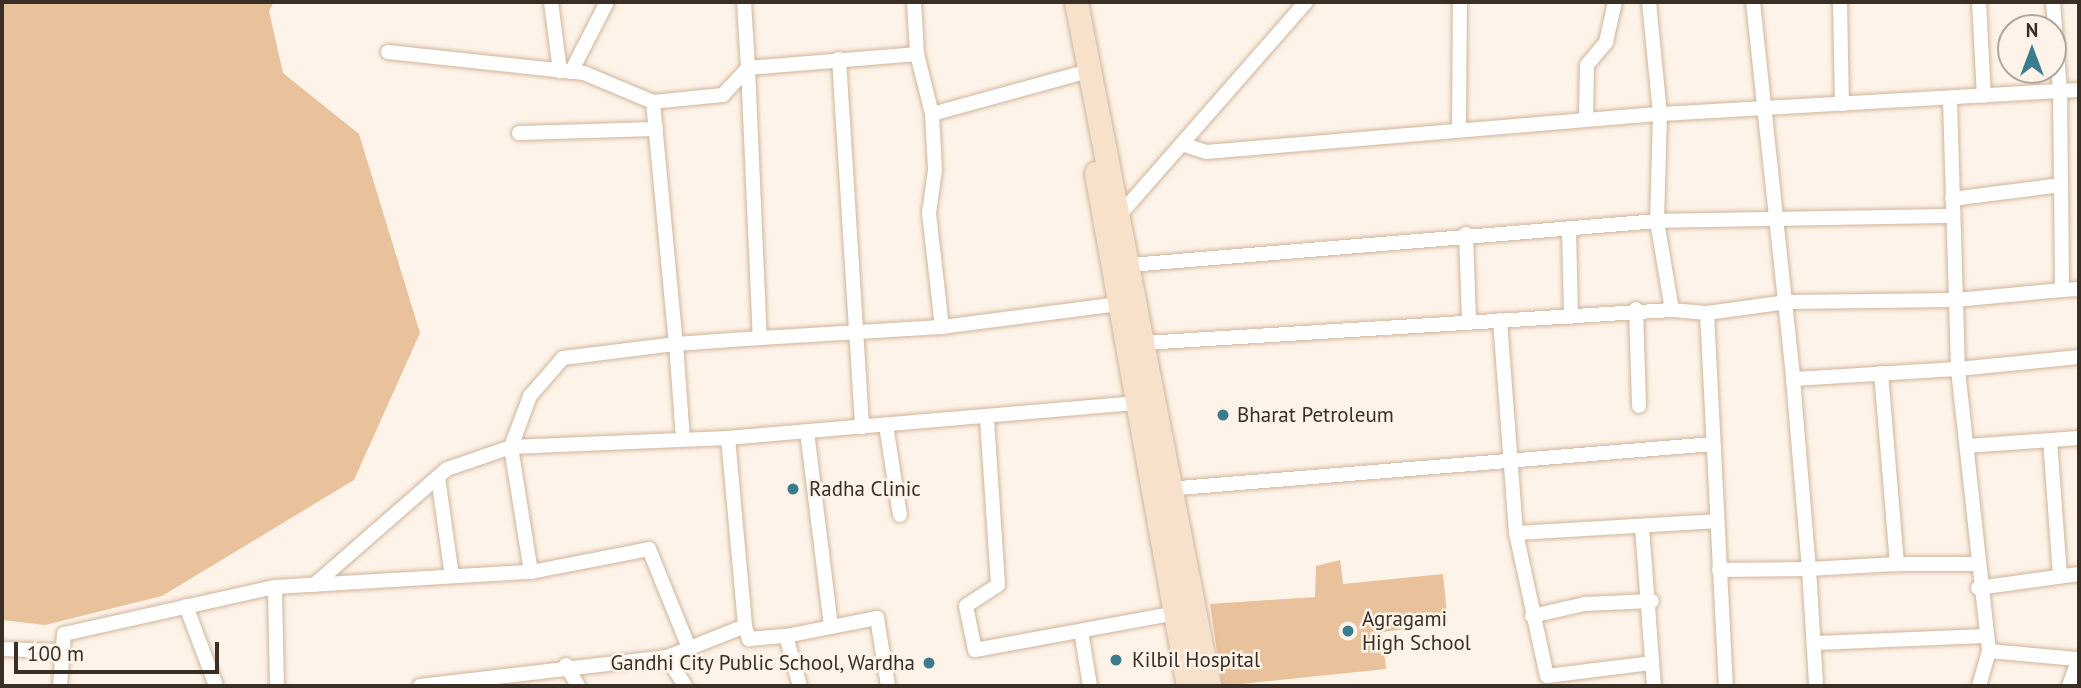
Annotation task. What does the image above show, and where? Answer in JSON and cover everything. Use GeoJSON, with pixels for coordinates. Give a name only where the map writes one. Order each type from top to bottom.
{"type":"FeatureCollection","features":[{"type":"Feature","properties":{"kind":"main road"},"geometry":{"type":"LineString","coordinates":[[1063,2],[1077,74],[1114,221],[1130,265],[1167,489],[1209,686]]}},
{"type":"Feature","properties":{"kind":"main road"},"geometry":{"type":"LineString","coordinates":[[1076,2],[1114,221],[1118,304],[1133,403],[1188,686]]}},
{"type":"Feature","properties":{"kind":"street"},"geometry":{"type":"LineString","coordinates":[[551,2],[565,71]]}},
{"type":"Feature","properties":{"kind":"street"},"geometry":{"type":"LineString","coordinates":[[565,71],[607,2]]}},
{"type":"Feature","properties":{"kind":"street"},"geometry":{"type":"LineString","coordinates":[[744,2],[760,338]]}},
{"type":"Feature","properties":{"kind":"street"},"geometry":{"type":"LineString","coordinates":[[914,2],[917,54],[932,114],[935,170],[929,213],[942,327]]}},
{"type":"Feature","properties":{"kind":"street"},"geometry":{"type":"LineString","coordinates":[[1114,221],[1185,145],[1306,2]]}},
{"type":"Feature","properties":{"kind":"street"},"geometry":{"type":"LineString","coordinates":[[1459,130],[1460,2]]}},
{"type":"Feature","properties":{"kind":"street"},"geometry":{"type":"LineString","coordinates":[[1586,120],[1587,65],[1606,41],[1615,2]]}},
{"type":"Feature","properties":{"kind":"street"},"geometry":{"type":"LineString","coordinates":[[1649,2],[1660,114],[1657,222],[1672,310]]}},
{"type":"Feature","properties":{"kind":"street"},"geometry":{"type":"LineString","coordinates":[[1753,2],[1780,222],[1817,643],[1816,684]]}},
{"type":"Feature","properties":{"kind":"street"},"geometry":{"type":"LineString","coordinates":[[1840,2],[1842,104]]}},
{"type":"Feature","properties":{"kind":"street"},"geometry":{"type":"LineString","coordinates":[[1979,2],[1984,96]]}},
{"type":"Feature","properties":{"kind":"street"},"geometry":{"type":"LineString","coordinates":[[2053,2],[2060,90],[2062,290]]}},
{"type":"Feature","properties":{"kind":"street"},"geometry":{"type":"LineString","coordinates":[[388,52],[565,71],[653,102],[723,95],[748,68],[917,54]]}},
{"type":"Feature","properties":{"kind":"street"},"geometry":{"type":"LineString","coordinates":[[839,59],[853,333],[862,427]]}},
{"type":"Feature","properties":{"kind":"street"},"geometry":{"type":"LineString","coordinates":[[932,114],[1077,74]]}},
{"type":"Feature","properties":{"kind":"street"},"geometry":{"type":"LineString","coordinates":[[1185,145],[1206,152],[1660,114],[2079,90]]}},
{"type":"Feature","properties":{"kind":"street"},"geometry":{"type":"LineString","coordinates":[[1950,98],[1958,369],[1978,588],[1987,653],[1979,686]]}},
{"type":"Feature","properties":{"kind":"street"},"geometry":{"type":"LineString","coordinates":[[653,102],[683,440]]}},
{"type":"Feature","properties":{"kind":"street"},"geometry":{"type":"LineString","coordinates":[[519,133],[656,129]]}},
{"type":"Feature","properties":{"kind":"street"},"geometry":{"type":"LineString","coordinates":[[1952,200],[2061,185]]}},
{"type":"Feature","properties":{"kind":"street"},"geometry":{"type":"LineString","coordinates":[[1130,265],[1466,234],[1657,222],[1780,222],[1953,216]]}},
{"type":"Feature","properties":{"kind":"street"},"geometry":{"type":"LineString","coordinates":[[1569,228],[1571,317]]}},
{"type":"Feature","properties":{"kind":"street"},"geometry":{"type":"LineString","coordinates":[[1466,234],[1469,321]]}},
{"type":"Feature","properties":{"kind":"street"},"geometry":{"type":"LineString","coordinates":[[1144,343],[1469,321],[1571,317],[1636,309],[1707,313],[1787,302],[1956,300],[2079,289]]}},
{"type":"Feature","properties":{"kind":"street"},"geometry":{"type":"LineString","coordinates":[[531,572],[511,447],[530,396],[563,358],[676,344],[942,327],[1118,304]]}},
{"type":"Feature","properties":{"kind":"street"},"geometry":{"type":"LineString","coordinates":[[1636,309],[1639,406]]}},
{"type":"Feature","properties":{"kind":"street"},"geometry":{"type":"LineString","coordinates":[[1707,313],[1726,686]]}},
{"type":"Feature","properties":{"kind":"street"},"geometry":{"type":"LineString","coordinates":[[1500,320],[1516,533],[1546,676],[1652,663]]}},
{"type":"Feature","properties":{"kind":"street"},"geometry":{"type":"LineString","coordinates":[[1793,379],[1958,369],[2079,357]]}},
{"type":"Feature","properties":{"kind":"street"},"geometry":{"type":"LineString","coordinates":[[1881,373],[1897,564]]}},
{"type":"Feature","properties":{"kind":"street"},"geometry":{"type":"LineString","coordinates":[[314,585],[438,477],[457,464],[511,447],[728,438],[986,419],[1133,403]]}},
{"type":"Feature","properties":{"kind":"street"},"geometry":{"type":"LineString","coordinates":[[986,419],[998,585],[966,606],[975,650],[1172,614]]}},
{"type":"Feature","properties":{"kind":"street"},"geometry":{"type":"LineString","coordinates":[[886,425],[900,515]]}},
{"type":"Feature","properties":{"kind":"street"},"geometry":{"type":"LineString","coordinates":[[807,431],[831,627]]}},
{"type":"Feature","properties":{"kind":"street"},"geometry":{"type":"LineString","coordinates":[[728,438],[745,626],[749,639],[786,636],[877,618],[888,686]]}},
{"type":"Feature","properties":{"kind":"street"},"geometry":{"type":"LineString","coordinates":[[1967,446],[2079,438]]}},
{"type":"Feature","properties":{"kind":"street"},"geometry":{"type":"LineString","coordinates":[[2050,440],[2060,575]]}},
{"type":"Feature","properties":{"kind":"street"},"geometry":{"type":"LineString","coordinates":[[1167,489],[1509,458],[1713,444]]}},
{"type":"Feature","properties":{"kind":"street"},"geometry":{"type":"LineString","coordinates":[[438,477],[452,576]]}},
{"type":"Feature","properties":{"kind":"street"},"geometry":{"type":"LineString","coordinates":[[1516,533],[1594,524],[1642,527],[1716,521]]}},
{"type":"Feature","properties":{"kind":"street"},"geometry":{"type":"LineString","coordinates":[[1642,527],[1652,601],[1654,686]]}},
{"type":"Feature","properties":{"kind":"street"},"geometry":{"type":"LineString","coordinates":[[60,686],[59,651],[64,634],[275,587],[531,572],[649,549],[690,648]]}},
{"type":"Feature","properties":{"kind":"street"},"geometry":{"type":"LineString","coordinates":[[1719,570],[1977,564]]}},
{"type":"Feature","properties":{"kind":"street"},"geometry":{"type":"LineString","coordinates":[[1978,588],[2079,574]]}},
{"type":"Feature","properties":{"kind":"street"},"geometry":{"type":"LineString","coordinates":[[275,587],[277,686]]}},
{"type":"Feature","properties":{"kind":"street"},"geometry":{"type":"LineString","coordinates":[[1532,616],[1584,604],[1652,601]]}},
{"type":"Feature","properties":{"kind":"street"},"geometry":{"type":"LineString","coordinates":[[186,606],[213,682]]}},
{"type":"Feature","properties":{"kind":"street"},"geometry":{"type":"LineString","coordinates":[[420,686],[474,682],[566,665],[667,657],[745,626]]}},
{"type":"Feature","properties":{"kind":"street"},"geometry":{"type":"LineString","coordinates":[[1081,631],[1090,686]]}},
{"type":"Feature","properties":{"kind":"street"},"geometry":{"type":"LineString","coordinates":[[786,636],[800,686]]}},
{"type":"Feature","properties":{"kind":"street"},"geometry":{"type":"LineString","coordinates":[[1817,643],[2078,659],[2069,686]]}},
{"type":"Feature","properties":{"kind":"street"},"geometry":{"type":"LineString","coordinates":[[2,649],[59,651]]}},
{"type":"Feature","properties":{"kind":"street"},"geometry":{"type":"LineString","coordinates":[[667,657],[685,686]]}},
{"type":"Feature","properties":{"kind":"street"},"geometry":{"type":"LineString","coordinates":[[566,665],[578,686]]}},
{"type":"Feature","properties":{"kind":"shaded area"},"geometry":{"type":"Polygon","coordinates":[[[2,2],[274,2],[269,11],[283,73],[359,134],[420,333],[354,480],[162,596],[45,625],[2,620],[2,2]]]}},
{"type":"Feature","properties":{"kind":"shaded area"},"geometry":{"type":"Polygon","coordinates":[[[1340,560],[1343,584],[1443,574],[1448,624],[1382,632],[1386,669],[1222,686],[1210,604],[1315,597],[1316,566],[1340,560]]]}},
{"type":"Feature","properties":{"kind":"place","name":"Bharat Petroleum"},"geometry":{"type":"Point","coordinates":[1223,415]}},
{"type":"Feature","properties":{"kind":"place","name":"Radha Clinic"},"geometry":{"type":"Point","coordinates":[793,489]}},
{"type":"Feature","properties":{"kind":"place","name":"Agragami High School"},"geometry":{"type":"Point","coordinates":[1348,631]}},
{"type":"Feature","properties":{"kind":"place","name":"Kilbil Hospital"},"geometry":{"type":"Point","coordinates":[1116,660]}},
{"type":"Feature","properties":{"kind":"place","name":"Gandhi City Public School, Wardha"},"geometry":{"type":"Point","coordinates":[929,663]}}]}
